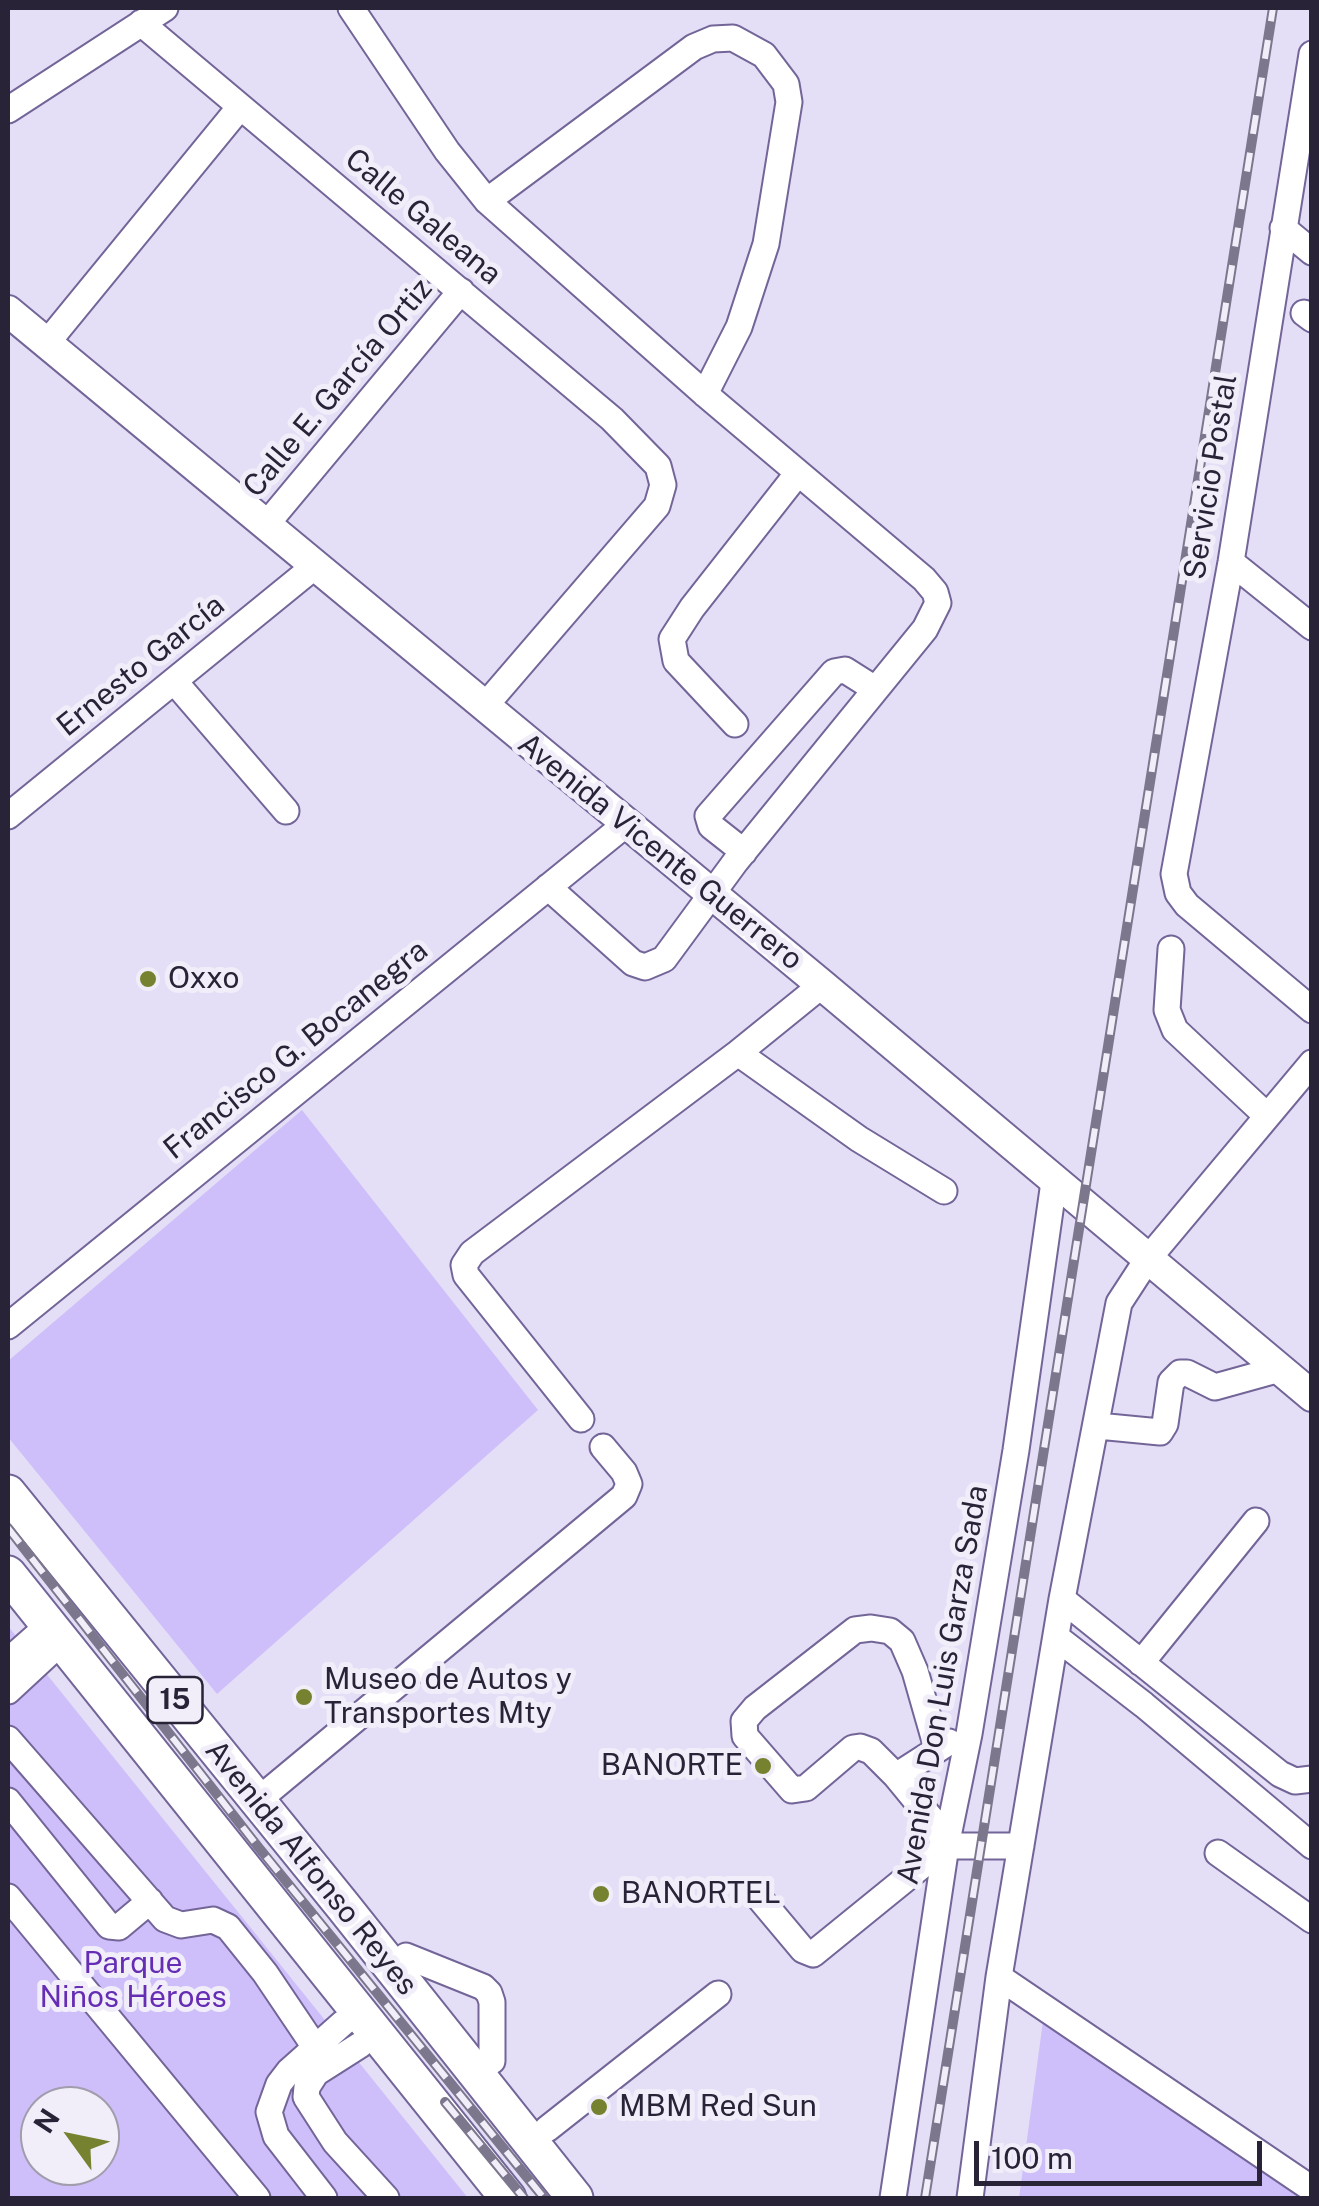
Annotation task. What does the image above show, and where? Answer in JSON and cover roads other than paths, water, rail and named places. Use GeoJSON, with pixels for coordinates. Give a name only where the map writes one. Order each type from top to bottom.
{"type":"FeatureCollection","features":[{"type":"Feature","properties":{"kind":"highway","name":"Avenida Alfonso Reyes"},"geometry":{"type":"LineString","coordinates":[[8,1493],[575,2198]]}},
{"type":"Feature","properties":{"kind":"highway","name":"Avenida Alfonso Reyes"},"geometry":{"type":"LineString","coordinates":[[8,1574],[508,2198]]}},
{"type":"Feature","properties":{"kind":"highway"},"geometry":{"type":"LineString","coordinates":[[241,1865],[254,1910],[483,2198]]}},
{"type":"Feature","properties":{"kind":"highway"},"geometry":{"type":"LineString","coordinates":[[343,1906],[363,1913],[406,1956],[604,2198]]}},
{"type":"Feature","properties":{"kind":"main road","name":"Avenida Vicente Guerrero"},"geometry":{"type":"LineString","coordinates":[[8,311],[1312,1396]]}},
{"type":"Feature","properties":{"kind":"street"},"geometry":{"type":"LineString","coordinates":[[8,110],[165,8]]}},
{"type":"Feature","properties":{"kind":"street"},"geometry":{"type":"LineString","coordinates":[[351,8],[448,151],[487,201],[705,394],[924,579],[938,603],[934,616],[744,852],[664,960],[645,967],[620,954],[548,888]]}},
{"type":"Feature","properties":{"kind":"street","name":"Calle Galeana"},"geometry":{"type":"LineString","coordinates":[[141,23],[612,419],[658,466],[663,485],[657,506],[484,707]]}},
{"type":"Feature","properties":{"kind":"street"},"geometry":{"type":"LineString","coordinates":[[487,201],[694,47],[713,39],[732,38],[764,55],[786,84],[789,102],[766,244],[739,327],[705,394]]}},
{"type":"Feature","properties":{"kind":"street","name":"Servicio Postal"},"geometry":{"type":"LineString","coordinates":[[1312,54],[1231,562],[1175,861],[1178,893],[1187,906],[1312,1010]]}},
{"type":"Feature","properties":{"kind":"street"},"geometry":{"type":"LineString","coordinates":[[46,344],[240,107]]}},
{"type":"Feature","properties":{"kind":"street"},"geometry":{"type":"LineString","coordinates":[[1283,228],[1312,252]]}},
{"type":"Feature","properties":{"kind":"street","name":"Calle E. García Ortiz"},"geometry":{"type":"LineString","coordinates":[[265,526],[461,291]]}},
{"type":"Feature","properties":{"kind":"street"},"geometry":{"type":"LineString","coordinates":[[735,724],[676,661],[672,639],[798,473]]}},
{"type":"Feature","properties":{"kind":"street"},"geometry":{"type":"LineString","coordinates":[[1231,562],[1312,627]]}},
{"type":"Feature","properties":{"kind":"street","name":"Ernesto García"},"geometry":{"type":"LineString","coordinates":[[8,816],[315,566]]}},
{"type":"Feature","properties":{"kind":"street"},"geometry":{"type":"LineString","coordinates":[[744,852],[711,826],[708,816],[834,672],[845,670],[875,689]]}},
{"type":"Feature","properties":{"kind":"street"},"geometry":{"type":"LineString","coordinates":[[174,682],[286,811]]}},
{"type":"Feature","properties":{"kind":"street","name":"Francisco G. Bocanegra"},"geometry":{"type":"LineString","coordinates":[[8,1326],[626,824]]}},
{"type":"Feature","properties":{"kind":"street"},"geometry":{"type":"LineString","coordinates":[[1170,948],[1167,1010],[1174,1030],[1266,1115]]}},
{"type":"Feature","properties":{"kind":"street"},"geometry":{"type":"LineString","coordinates":[[581,1419],[466,1275],[464,1265],[472,1253],[822,985]]}},
{"type":"Feature","properties":{"kind":"street"},"geometry":{"type":"LineString","coordinates":[[738,1053],[860,1139],[944,1191]]}},
{"type":"Feature","properties":{"kind":"street"},"geometry":{"type":"LineString","coordinates":[[970,2198],[999,1977],[1062,1599],[1119,1303],[1147,1260],[1312,1063]]}},
{"type":"Feature","properties":{"kind":"street","name":"Avenida Don Luis Garza Sada"},"geometry":{"type":"LineString","coordinates":[[893,2198],[946,1846],[969,1734],[1016,1450],[1054,1182]]}},
{"type":"Feature","properties":{"kind":"street"},"geometry":{"type":"LineString","coordinates":[[1098,1426],[1160,1432],[1165,1424],[1171,1382],[1180,1373],[1187,1372],[1215,1387],[1280,1369]]}},
{"type":"Feature","properties":{"kind":"street"},"geometry":{"type":"LineString","coordinates":[[257,1801],[624,1496],[628,1484],[624,1472],[603,1447]]}},
{"type":"Feature","properties":{"kind":"street"},"geometry":{"type":"LineString","coordinates":[[1141,1662],[1256,1521]]}},
{"type":"Feature","properties":{"kind":"street"},"geometry":{"type":"LineString","coordinates":[[1062,1599],[1280,1774],[1296,1781],[1312,1779]]}},
{"type":"Feature","properties":{"kind":"street"},"geometry":{"type":"LineString","coordinates":[[937,1748],[915,1671],[902,1641],[890,1631],[871,1628],[854,1630],[755,1708],[744,1721],[745,1736],[792,1790],[806,1788],[853,1748],[871,1751],[933,1821],[946,1846]]}},
{"type":"Feature","properties":{"kind":"street"},"geometry":{"type":"LineString","coordinates":[[8,1661],[56,1633]]}},
{"type":"Feature","properties":{"kind":"street"},"geometry":{"type":"LineString","coordinates":[[8,1691],[56,1633]]}},
{"type":"Feature","properties":{"kind":"street"},"geometry":{"type":"LineString","coordinates":[[1056,1637],[1312,1846]]}},
{"type":"Feature","properties":{"kind":"street"},"geometry":{"type":"LineString","coordinates":[[896,1776],[937,1748],[969,1734]]}},
{"type":"Feature","properties":{"kind":"street"},"geometry":{"type":"LineString","coordinates":[[8,1739],[165,1919],[176,1924],[213,1920],[228,1928],[265,1973],[320,2056]]}},
{"type":"Feature","properties":{"kind":"street"},"geometry":{"type":"LineString","coordinates":[[8,1801],[109,1926],[119,1927],[150,1901]]}},
{"type":"Feature","properties":{"kind":"street"},"geometry":{"type":"LineString","coordinates":[[761,1900],[803,1950],[816,1953],[946,1846],[1021,1846]]}},
{"type":"Feature","properties":{"kind":"street"},"geometry":{"type":"LineString","coordinates":[[1218,1852],[1312,1920]]}},
{"type":"Feature","properties":{"kind":"street"},"geometry":{"type":"LineString","coordinates":[[8,1897],[257,2198]]}},
{"type":"Feature","properties":{"kind":"street"},"geometry":{"type":"LineString","coordinates":[[999,1977],[1312,2189]]}},
{"type":"Feature","properties":{"kind":"street"},"geometry":{"type":"LineString","coordinates":[[547,2129],[718,1994]]}},
{"type":"Feature","properties":{"kind":"street"},"geometry":{"type":"LineString","coordinates":[[324,2198],[276,2136],[269,2112],[279,2084],[352,2034]]}},
{"type":"Feature","properties":{"kind":"street"},"geometry":{"type":"LineString","coordinates":[[320,2056],[306,2087],[310,2108],[386,2198]]}},
{"type":"Feature","properties":{"kind":"railway"},"geometry":{"type":"LineString","coordinates":[[925,2198],[1273,8]]}},
{"type":"Feature","properties":{"kind":"railway"},"geometry":{"type":"LineString","coordinates":[[8,1528],[259,1848],[544,2198]]}},
{"type":"Feature","properties":{"kind":"railway"},"geometry":{"type":"LineString","coordinates":[[445,2102],[524,2198]]}},
{"type":"Feature","properties":{"kind":"place","name":"Oxxo"},"geometry":{"type":"Point","coordinates":[148,979]}},
{"type":"Feature","properties":{"kind":"place","name":"Museo de Autos y Transportes Mty"},"geometry":{"type":"Point","coordinates":[304,1697]}},
{"type":"Feature","properties":{"kind":"place","name":"BANORTE"},"geometry":{"type":"Point","coordinates":[763,1766]}},
{"type":"Feature","properties":{"kind":"place","name":"BANORTEL"},"geometry":{"type":"Point","coordinates":[601,1894]}},
{"type":"Feature","properties":{"kind":"place","name":"MBM Red Sun"},"geometry":{"type":"Point","coordinates":[599,2107]}},
{"type":"Feature","properties":{"kind":"park label","name":"Parque Niños Héroes"},"geometry":{"type":"Point","coordinates":[133,1981]}}]}
